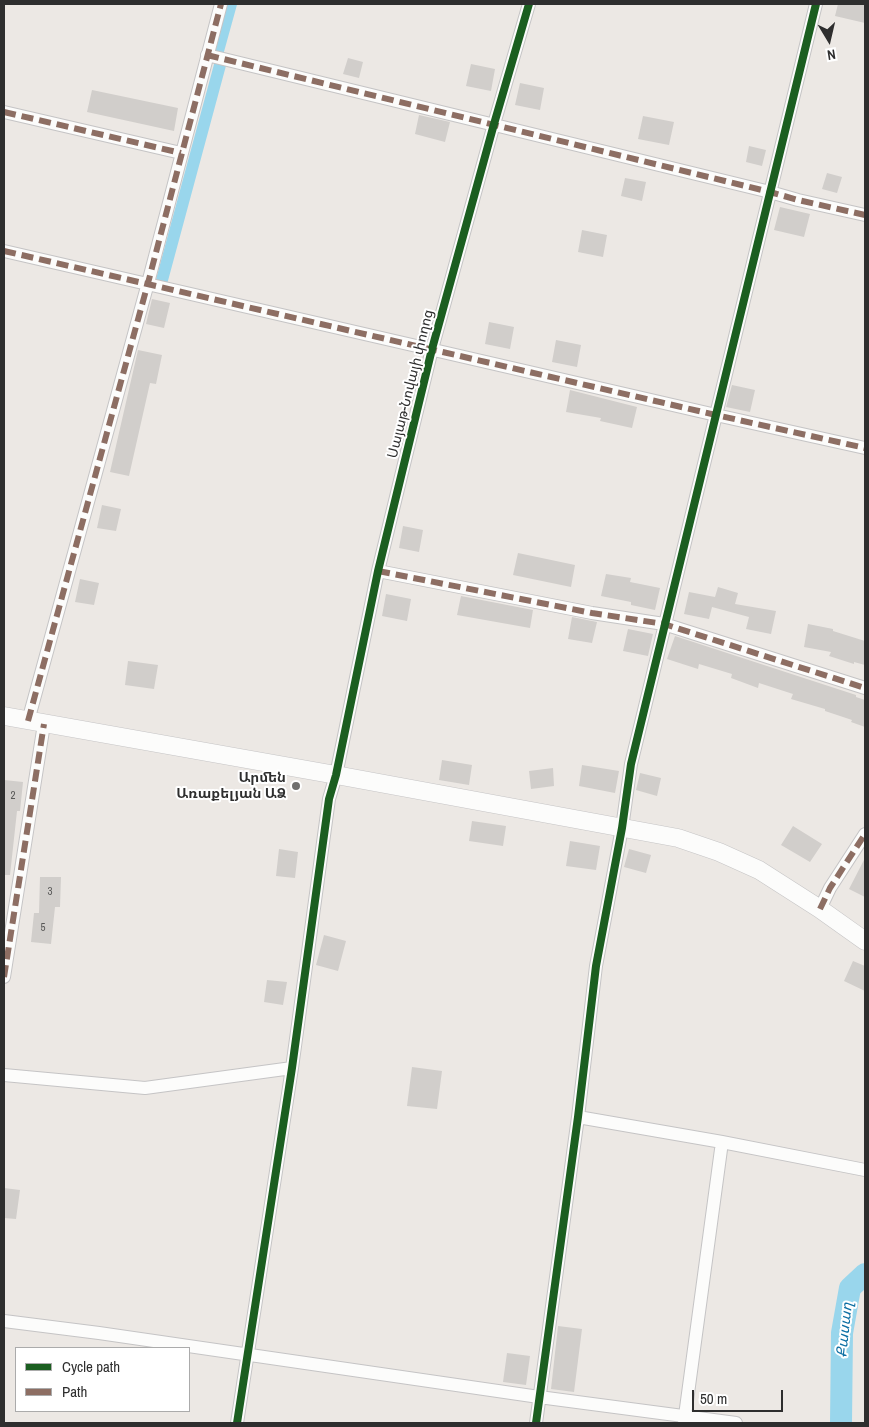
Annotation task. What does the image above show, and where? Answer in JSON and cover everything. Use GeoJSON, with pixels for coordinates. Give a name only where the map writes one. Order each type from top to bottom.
{"type":"FeatureCollection","features":[{"type":"Feature","properties":{"kind":"main road"},"geometry":{"type":"LineString","coordinates":[[4,716],[678,838],[719,852],[759,870],[820,909],[865,941]]}},
{"type":"Feature","properties":{"kind":"street"},"geometry":{"type":"LineString","coordinates":[[4,977],[36,722],[181,153],[221,4]]}},
{"type":"Feature","properties":{"kind":"street","name":"Սայաթ-Նովայի փողոց"},"geometry":{"type":"LineString","coordinates":[[237,1423],[292,1068],[329,799],[336,775],[378,571],[432,349],[529,4]]}},
{"type":"Feature","properties":{"kind":"street"},"geometry":{"type":"LineString","coordinates":[[536,1423],[578,1117],[596,966],[622,828],[631,764],[816,4]]}},
{"type":"Feature","properties":{"kind":"street"},"geometry":{"type":"LineString","coordinates":[[208,55],[865,215]]}},
{"type":"Feature","properties":{"kind":"street"},"geometry":{"type":"LineString","coordinates":[[4,112],[181,153]]}},
{"type":"Feature","properties":{"kind":"street"},"geometry":{"type":"LineString","coordinates":[[4,251],[865,448]]}},
{"type":"Feature","properties":{"kind":"street"},"geometry":{"type":"LineString","coordinates":[[378,571],[592,613],[664,624],[865,688]]}},
{"type":"Feature","properties":{"kind":"street"},"geometry":{"type":"LineString","coordinates":[[820,909],[830,888],[865,834]]}},
{"type":"Feature","properties":{"kind":"street"},"geometry":{"type":"LineString","coordinates":[[4,1075],[145,1088],[292,1068]]}},
{"type":"Feature","properties":{"kind":"street"},"geometry":{"type":"LineString","coordinates":[[578,1117],[722,1142],[865,1170]]}},
{"type":"Feature","properties":{"kind":"street"},"geometry":{"type":"LineString","coordinates":[[684,1420],[722,1142]]}},
{"type":"Feature","properties":{"kind":"street"},"geometry":{"type":"LineString","coordinates":[[4,1322],[99,1333],[540,1397],[684,1420],[736,1423]]}},
{"type":"Feature","properties":{"kind":"building"},"geometry":{"type":"Polygon","coordinates":[[[838,4],[865,4],[865,23],[835,16],[838,4]]]}},
{"type":"Feature","properties":{"kind":"building"},"geometry":{"type":"Polygon","coordinates":[[[348,58],[363,62],[359,78],[343,74],[348,58]]]}},
{"type":"Feature","properties":{"kind":"building"},"geometry":{"type":"Polygon","coordinates":[[[471,64],[495,69],[491,91],[466,86],[471,64]]]}},
{"type":"Feature","properties":{"kind":"building"},"geometry":{"type":"Polygon","coordinates":[[[520,83],[544,88],[540,110],[515,105],[520,83]]]}},
{"type":"Feature","properties":{"kind":"building"},"geometry":{"type":"Polygon","coordinates":[[[92,90],[178,108],[174,131],[87,112],[92,90]]]}},
{"type":"Feature","properties":{"kind":"building"},"geometry":{"type":"Polygon","coordinates":[[[419,115],[450,122],[445,142],[415,134],[419,115]]]}},
{"type":"Feature","properties":{"kind":"building"},"geometry":{"type":"Polygon","coordinates":[[[643,116],[674,122],[669,145],[638,139],[643,116]]]}},
{"type":"Feature","properties":{"kind":"building"},"geometry":{"type":"Polygon","coordinates":[[[749,146],[766,150],[762,166],[746,162],[749,146]]]}},
{"type":"Feature","properties":{"kind":"building"},"geometry":{"type":"Polygon","coordinates":[[[827,173],[842,177],[837,193],[822,189],[827,173]]]}},
{"type":"Feature","properties":{"kind":"building"},"geometry":{"type":"Polygon","coordinates":[[[625,178],[646,182],[642,201],[621,196],[625,178]]]}},
{"type":"Feature","properties":{"kind":"building"},"geometry":{"type":"Polygon","coordinates":[[[780,207],[810,214],[804,237],[774,230],[780,207]]]}},
{"type":"Feature","properties":{"kind":"building"},"geometry":{"type":"Polygon","coordinates":[[[582,230],[607,235],[603,257],[578,252],[582,230]]]}},
{"type":"Feature","properties":{"kind":"building"},"geometry":{"type":"Polygon","coordinates":[[[152,299],[170,303],[164,328],[146,324],[152,299]]]}},
{"type":"Feature","properties":{"kind":"building"},"geometry":{"type":"Polygon","coordinates":[[[489,322],[514,327],[510,349],[485,344],[489,322]]]}},
{"type":"Feature","properties":{"kind":"building"},"geometry":{"type":"Polygon","coordinates":[[[556,340],[581,345],[577,367],[552,362],[556,340]]]}},
{"type":"Feature","properties":{"kind":"building"},"geometry":{"type":"Polygon","coordinates":[[[138,350],[162,355],[156,384],[150,383],[129,476],[110,472],[138,350]]]}},
{"type":"Feature","properties":{"kind":"building"},"geometry":{"type":"Polygon","coordinates":[[[732,385],[755,390],[750,412],[726,407],[732,385]]]}},
{"type":"Feature","properties":{"kind":"building"},"geometry":{"type":"Polygon","coordinates":[[[570,390],[637,407],[632,428],[600,421],[601,418],[566,412],[570,390]]]}},
{"type":"Feature","properties":{"kind":"building"},"geometry":{"type":"Polygon","coordinates":[[[102,505],[121,509],[116,531],[97,528],[102,505]]]}},
{"type":"Feature","properties":{"kind":"building"},"geometry":{"type":"Polygon","coordinates":[[[403,526],[423,530],[419,552],[399,548],[403,526]]]}},
{"type":"Feature","properties":{"kind":"building"},"geometry":{"type":"Polygon","coordinates":[[[518,553],[575,565],[571,587],[513,575],[518,553]]]}},
{"type":"Feature","properties":{"kind":"building"},"geometry":{"type":"Polygon","coordinates":[[[606,574],[631,578],[630,582],[660,588],[655,610],[631,605],[631,602],[601,596],[606,574]]]}},
{"type":"Feature","properties":{"kind":"building"},"geometry":{"type":"Polygon","coordinates":[[[80,579],[99,583],[94,605],[75,602],[80,579]]]}},
{"type":"Feature","properties":{"kind":"building"},"geometry":{"type":"Polygon","coordinates":[[[718,587],[738,593],[735,604],[776,611],[771,634],[746,629],[749,617],[712,607],[709,619],[684,614],[689,592],[715,597],[718,587]]]}},
{"type":"Feature","properties":{"kind":"building"},"geometry":{"type":"Polygon","coordinates":[[[386,594],[411,599],[407,621],[382,616],[386,594]]]}},
{"type":"Feature","properties":{"kind":"building"},"geometry":{"type":"Polygon","coordinates":[[[461,596],[533,610],[530,628],[457,615],[461,596]]]}},
{"type":"Feature","properties":{"kind":"building"},"geometry":{"type":"Polygon","coordinates":[[[572,617],[597,622],[592,643],[568,639],[572,617]]]}},
{"type":"Feature","properties":{"kind":"building"},"geometry":{"type":"Polygon","coordinates":[[[808,624],[833,629],[833,631],[865,641],[865,665],[854,662],[854,664],[829,656],[831,652],[804,647],[808,624]]]}},
{"type":"Feature","properties":{"kind":"building"},"geometry":{"type":"Polygon","coordinates":[[[628,629],[653,634],[648,656],[623,651],[628,629]]]}},
{"type":"Feature","properties":{"kind":"building"},"geometry":{"type":"Polygon","coordinates":[[[675,636],[856,695],[856,697],[865,700],[865,727],[851,722],[852,720],[825,711],[825,709],[791,699],[793,694],[759,683],[758,688],[731,678],[732,674],[699,664],[698,669],[667,659],[675,636]]]}},
{"type":"Feature","properties":{"kind":"building"},"geometry":{"type":"Polygon","coordinates":[[[128,661],[158,665],[154,689],[125,685],[128,661]]]}},
{"type":"Feature","properties":{"kind":"building"},"geometry":{"type":"Polygon","coordinates":[[[442,760],[472,765],[469,785],[439,780],[442,760]]]}},
{"type":"Feature","properties":{"kind":"building"},"geometry":{"type":"Polygon","coordinates":[[[582,765],[619,771],[615,793],[579,786],[582,765]]]}},
{"type":"Feature","properties":{"kind":"building"},"geometry":{"type":"Polygon","coordinates":[[[553,768],[554,786],[531,789],[529,771],[553,768]]]}},
{"type":"Feature","properties":{"kind":"building"},"geometry":{"type":"Polygon","coordinates":[[[640,773],[661,778],[657,796],[636,790],[640,773]]]}},
{"type":"Feature","properties":{"kind":"building"},"geometry":{"type":"Polygon","coordinates":[[[4,780],[23,782],[20,811],[17,811],[10,875],[4,875],[4,780]]]}},
{"type":"Feature","properties":{"kind":"building"},"geometry":{"type":"Polygon","coordinates":[[[472,821],[506,826],[503,846],[469,841],[472,821]]]}},
{"type":"Feature","properties":{"kind":"building"},"geometry":{"type":"Polygon","coordinates":[[[793,826],[822,844],[810,862],[781,845],[793,826]]]}},
{"type":"Feature","properties":{"kind":"building"},"geometry":{"type":"Polygon","coordinates":[[[570,841],[600,846],[596,870],[566,866],[570,841]]]}},
{"type":"Feature","properties":{"kind":"building"},"geometry":{"type":"Polygon","coordinates":[[[279,849],[298,852],[295,878],[276,876],[279,849]]]}},
{"type":"Feature","properties":{"kind":"building"},"geometry":{"type":"Polygon","coordinates":[[[629,849],[651,855],[646,873],[624,867],[629,849]]]}},
{"type":"Feature","properties":{"kind":"building"},"geometry":{"type":"Polygon","coordinates":[[[865,858],[865,897],[849,889],[865,858]]]}},
{"type":"Feature","properties":{"kind":"building"},"geometry":{"type":"Polygon","coordinates":[[[40,877],[61,877],[60,907],[55,907],[51,944],[31,942],[34,913],[39,913],[40,877]]]}},
{"type":"Feature","properties":{"kind":"building"},"geometry":{"type":"Polygon","coordinates":[[[324,935],[346,941],[338,971],[316,965],[324,935]]]}},
{"type":"Feature","properties":{"kind":"building"},"geometry":{"type":"Polygon","coordinates":[[[853,961],[865,966],[865,991],[844,981],[853,961]]]}},
{"type":"Feature","properties":{"kind":"building"},"geometry":{"type":"Polygon","coordinates":[[[267,980],[287,982],[283,1005],[264,1002],[267,980]]]}},
{"type":"Feature","properties":{"kind":"building"},"geometry":{"type":"Polygon","coordinates":[[[412,1067],[442,1071],[437,1109],[407,1106],[412,1067]]]}},
{"type":"Feature","properties":{"kind":"building"},"geometry":{"type":"Polygon","coordinates":[[[4,1188],[20,1190],[16,1219],[4,1218],[4,1188]]]}},
{"type":"Feature","properties":{"kind":"building"},"geometry":{"type":"Polygon","coordinates":[[[558,1326],[582,1329],[574,1392],[551,1389],[558,1326]]]}},
{"type":"Feature","properties":{"kind":"building"},"geometry":{"type":"Polygon","coordinates":[[[507,1353],[530,1356],[526,1385],[503,1382],[507,1353]]]}},
{"type":"Feature","properties":{"kind":"waterway"},"geometry":{"type":"LineString","coordinates":[[218,51],[231,4]]}},
{"type":"Feature","properties":{"kind":"waterway"},"geometry":{"type":"LineString","coordinates":[[162,280],[220,65]]}},
{"type":"Feature","properties":{"kind":"waterway","name":"Քասաղ"},"geometry":{"type":"LineString","coordinates":[[841,1423],[842,1333],[850,1288],[865,1274]]}},
{"type":"Feature","properties":{"kind":"marked path"},"geometry":{"type":"LineString","coordinates":[[28,721],[148,283],[221,4]]}},
{"type":"Feature","properties":{"kind":"marked path"},"geometry":{"type":"LineString","coordinates":[[207,55],[865,215]]}},
{"type":"Feature","properties":{"kind":"marked path"},"geometry":{"type":"LineString","coordinates":[[4,112],[181,153]]}},
{"type":"Feature","properties":{"kind":"marked path"},"geometry":{"type":"LineString","coordinates":[[4,251],[865,448]]}},
{"type":"Feature","properties":{"kind":"marked path"},"geometry":{"type":"LineString","coordinates":[[378,571],[592,613],[664,624],[865,688]]}},
{"type":"Feature","properties":{"kind":"marked path"},"geometry":{"type":"LineString","coordinates":[[4,977],[44,724]]}},
{"type":"Feature","properties":{"kind":"marked path"},"geometry":{"type":"LineString","coordinates":[[820,909],[830,888],[865,834]]}},
{"type":"Feature","properties":{"kind":"cycle path"},"geometry":{"type":"LineString","coordinates":[[237,1423],[292,1068],[329,799],[336,775],[378,571],[432,349],[529,4]]}},
{"type":"Feature","properties":{"kind":"cycle path"},"geometry":{"type":"LineString","coordinates":[[536,1423],[578,1117],[596,966],[622,828],[631,764],[816,4]]}},
{"type":"Feature","properties":{"kind":"place","name":"Արմեն Առաքելյան ԱՁ"},"geometry":{"type":"Point","coordinates":[296,786]}}]}
